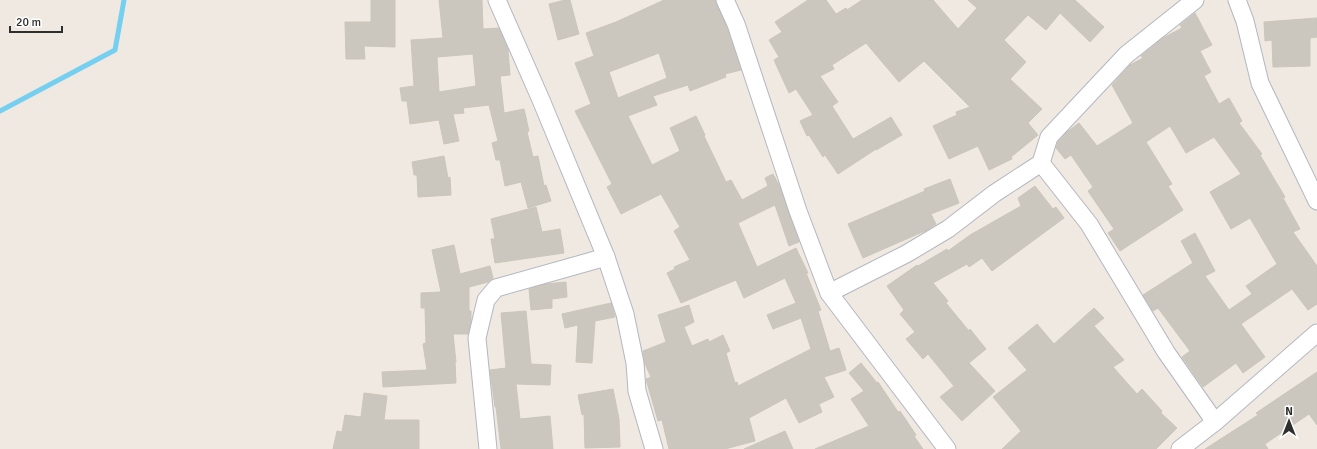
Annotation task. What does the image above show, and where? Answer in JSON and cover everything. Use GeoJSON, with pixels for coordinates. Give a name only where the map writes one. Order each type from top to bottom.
{"type":"FeatureCollection","features":[{"type":"Feature","properties":{"kind":"street"},"geometry":{"type":"LineString","coordinates":[[497,0],[541,100],[606,257],[625,314],[635,363],[637,390],[654,449]]}},
{"type":"Feature","properties":{"kind":"street"},"geometry":{"type":"LineString","coordinates":[[725,0],[736,24],[798,211],[829,292],[947,449]]}},
{"type":"Feature","properties":{"kind":"street"},"geometry":{"type":"LineString","coordinates":[[829,292],[906,254],[948,229],[995,193],[1040,163],[1049,137],[1126,55],[1195,0]]}},
{"type":"Feature","properties":{"kind":"street"},"geometry":{"type":"LineString","coordinates":[[1237,0],[1245,21],[1260,83],[1317,201]]}},
{"type":"Feature","properties":{"kind":"street"},"geometry":{"type":"LineString","coordinates":[[1040,163],[1089,224],[1166,352],[1215,422]]}},
{"type":"Feature","properties":{"kind":"street"},"geometry":{"type":"LineString","coordinates":[[488,449],[477,338],[486,300],[496,288],[606,257]]}},
{"type":"Feature","properties":{"kind":"street"},"geometry":{"type":"LineString","coordinates":[[1180,449],[1215,422],[1317,333]]}},
{"type":"Feature","properties":{"kind":"building"},"geometry":{"type":"Polygon","coordinates":[[[371,0],[395,0],[395,47],[364,46],[365,59],[346,59],[345,22],[371,22],[371,0]]]}},
{"type":"Feature","properties":{"kind":"building"},"geometry":{"type":"Polygon","coordinates":[[[439,0],[482,0],[483,29],[499,28],[508,50],[510,75],[500,76],[504,113],[524,109],[529,131],[527,132],[533,157],[538,156],[544,186],[546,185],[551,201],[528,208],[521,182],[505,186],[500,160],[496,160],[492,143],[498,141],[489,105],[463,108],[464,113],[453,114],[459,141],[444,144],[439,120],[410,124],[407,101],[402,101],[400,88],[414,86],[411,40],[443,38],[439,0]],[[473,54],[437,57],[439,92],[476,86],[473,54]]]}},
{"type":"Feature","properties":{"kind":"building"},"geometry":{"type":"Polygon","coordinates":[[[570,0],[579,34],[558,40],[549,4],[570,0]]]}},
{"type":"Feature","properties":{"kind":"building"},"geometry":{"type":"Polygon","coordinates":[[[664,0],[715,0],[727,28],[741,70],[725,74],[726,77],[690,91],[688,85],[653,96],[657,105],[628,116],[652,165],[680,151],[670,128],[696,116],[726,182],[731,180],[742,200],[768,186],[765,178],[773,174],[780,187],[799,242],[789,246],[775,205],[738,223],[757,267],[796,248],[808,273],[806,273],[821,310],[818,311],[830,351],[839,348],[846,370],[824,377],[834,397],[819,404],[822,412],[799,423],[786,398],[749,418],[755,441],[725,449],[669,449],[662,420],[658,421],[646,379],[651,377],[645,364],[643,351],[666,342],[658,315],[689,305],[694,322],[684,327],[692,346],[708,339],[709,342],[723,335],[730,351],[726,353],[735,383],[737,382],[738,386],[811,349],[801,318],[773,329],[767,315],[796,303],[785,278],[744,298],[736,280],[681,303],[667,273],[675,269],[674,267],[690,260],[674,231],[680,227],[661,194],[621,214],[607,187],[612,184],[575,111],[591,104],[575,63],[594,56],[586,33],[616,22],[664,0]],[[659,53],[609,72],[618,98],[667,78],[659,53]]]}},
{"type":"Feature","properties":{"kind":"building"},"geometry":{"type":"Polygon","coordinates":[[[808,0],[826,0],[836,14],[846,8],[847,10],[862,0],[933,0],[958,29],[977,8],[968,0],[1075,0],[1104,27],[1090,42],[1060,13],[1046,30],[1028,15],[1004,40],[1026,62],[1010,79],[1042,109],[1028,123],[1038,135],[1011,157],[1012,159],[989,170],[978,146],[949,159],[933,126],[957,115],[956,112],[970,107],[924,61],[899,82],[866,43],[832,65],[834,69],[820,76],[838,102],[832,106],[853,139],[891,117],[902,135],[876,149],[838,174],[825,155],[823,157],[809,135],[807,136],[800,121],[813,115],[796,89],[789,93],[774,60],[779,57],[769,40],[782,32],[775,22],[808,0]]]}},
{"type":"Feature","properties":{"kind":"building"},"geometry":{"type":"Polygon","coordinates":[[[1195,13],[1212,45],[1200,51],[1211,72],[1204,76],[1219,104],[1229,98],[1242,121],[1239,123],[1262,154],[1260,155],[1285,197],[1283,198],[1300,229],[1293,232],[1317,266],[1317,304],[1308,310],[1292,289],[1241,324],[1265,357],[1243,373],[1236,363],[1203,387],[1182,357],[1190,351],[1158,308],[1153,311],[1143,295],[1193,263],[1181,241],[1195,233],[1215,271],[1205,276],[1229,310],[1252,294],[1246,286],[1277,264],[1250,218],[1231,229],[1210,192],[1241,174],[1214,137],[1186,153],[1170,126],[1146,142],[1172,184],[1168,186],[1183,210],[1120,251],[1108,233],[1114,229],[1088,191],[1093,187],[1071,155],[1065,159],[1056,148],[1058,142],[1067,132],[1079,123],[1097,146],[1133,123],[1112,85],[1130,65],[1143,58],[1141,56],[1163,38],[1182,28],[1180,25],[1195,13]]]}},
{"type":"Feature","properties":{"kind":"building"},"geometry":{"type":"Polygon","coordinates":[[[1317,18],[1317,37],[1310,38],[1310,66],[1273,67],[1272,40],[1265,41],[1264,22],[1317,18]]]}},
{"type":"Feature","properties":{"kind":"building"},"geometry":{"type":"Polygon","coordinates":[[[444,156],[448,178],[450,177],[451,195],[418,197],[417,175],[414,175],[412,162],[444,156]]]}},
{"type":"Feature","properties":{"kind":"building"},"geometry":{"type":"Polygon","coordinates":[[[950,179],[959,203],[931,214],[936,224],[927,230],[863,258],[848,224],[925,191],[924,189],[950,179]]]}},
{"type":"Feature","properties":{"kind":"building"},"geometry":{"type":"Polygon","coordinates":[[[1035,186],[1053,209],[1056,207],[1064,218],[992,271],[982,258],[969,267],[967,264],[933,283],[948,301],[946,303],[986,349],[969,363],[995,391],[962,421],[940,397],[954,386],[928,354],[923,359],[906,339],[915,332],[900,314],[904,310],[887,286],[917,265],[918,266],[947,249],[948,251],[970,235],[1021,206],[1018,198],[1035,186]]]}},
{"type":"Feature","properties":{"kind":"building"},"geometry":{"type":"Polygon","coordinates":[[[536,207],[542,232],[560,229],[564,253],[495,263],[491,239],[495,239],[491,219],[536,207]]]}},
{"type":"Feature","properties":{"kind":"building"},"geometry":{"type":"Polygon","coordinates":[[[454,245],[460,274],[490,266],[493,278],[488,282],[469,287],[469,311],[471,311],[471,321],[468,334],[453,334],[456,362],[456,383],[383,387],[382,372],[427,370],[423,344],[426,343],[425,308],[421,308],[421,293],[441,292],[432,250],[454,245]]]}},
{"type":"Feature","properties":{"kind":"building"},"geometry":{"type":"Polygon","coordinates":[[[566,282],[567,297],[552,299],[552,308],[531,310],[529,289],[546,284],[566,282]]]}},
{"type":"Feature","properties":{"kind":"building"},"geometry":{"type":"Polygon","coordinates":[[[611,303],[615,317],[595,321],[592,363],[576,362],[578,325],[565,328],[562,314],[611,303]]]}},
{"type":"Feature","properties":{"kind":"building"},"geometry":{"type":"Polygon","coordinates":[[[1094,308],[1104,318],[1094,326],[1124,360],[1113,367],[1137,394],[1142,389],[1162,411],[1161,413],[1177,428],[1156,449],[1002,449],[1021,431],[993,397],[1027,370],[1008,348],[1037,324],[1054,344],[1094,308]]]}},
{"type":"Feature","properties":{"kind":"building"},"geometry":{"type":"Polygon","coordinates":[[[526,311],[531,364],[551,365],[550,385],[516,384],[520,419],[550,416],[553,449],[501,449],[490,370],[506,368],[501,313],[526,311]]]}},
{"type":"Feature","properties":{"kind":"building"},"geometry":{"type":"Polygon","coordinates":[[[861,363],[877,383],[878,382],[898,412],[900,411],[916,435],[914,436],[923,449],[815,449],[869,426],[851,399],[864,391],[849,373],[861,363]]]}},
{"type":"Feature","properties":{"kind":"building"},"geometry":{"type":"Polygon","coordinates":[[[1317,372],[1317,425],[1309,414],[1265,444],[1268,449],[1205,449],[1258,415],[1256,413],[1317,372]]]}},
{"type":"Feature","properties":{"kind":"building"},"geometry":{"type":"Polygon","coordinates":[[[613,389],[619,419],[620,447],[585,448],[584,414],[582,415],[578,395],[613,389]]]}},
{"type":"Feature","properties":{"kind":"building"},"geometry":{"type":"Polygon","coordinates":[[[364,393],[387,396],[384,420],[419,420],[419,449],[333,449],[337,431],[342,432],[345,415],[361,417],[364,393]]]}},
{"type":"Feature","properties":{"kind":"building"},"geometry":{"type":"Polygon","coordinates":[[[785,431],[793,449],[744,449],[785,431]]]}},
{"type":"Feature","properties":{"kind":"waterway"},"geometry":{"type":"LineString","coordinates":[[0,111],[115,50],[124,0]]}}]}
